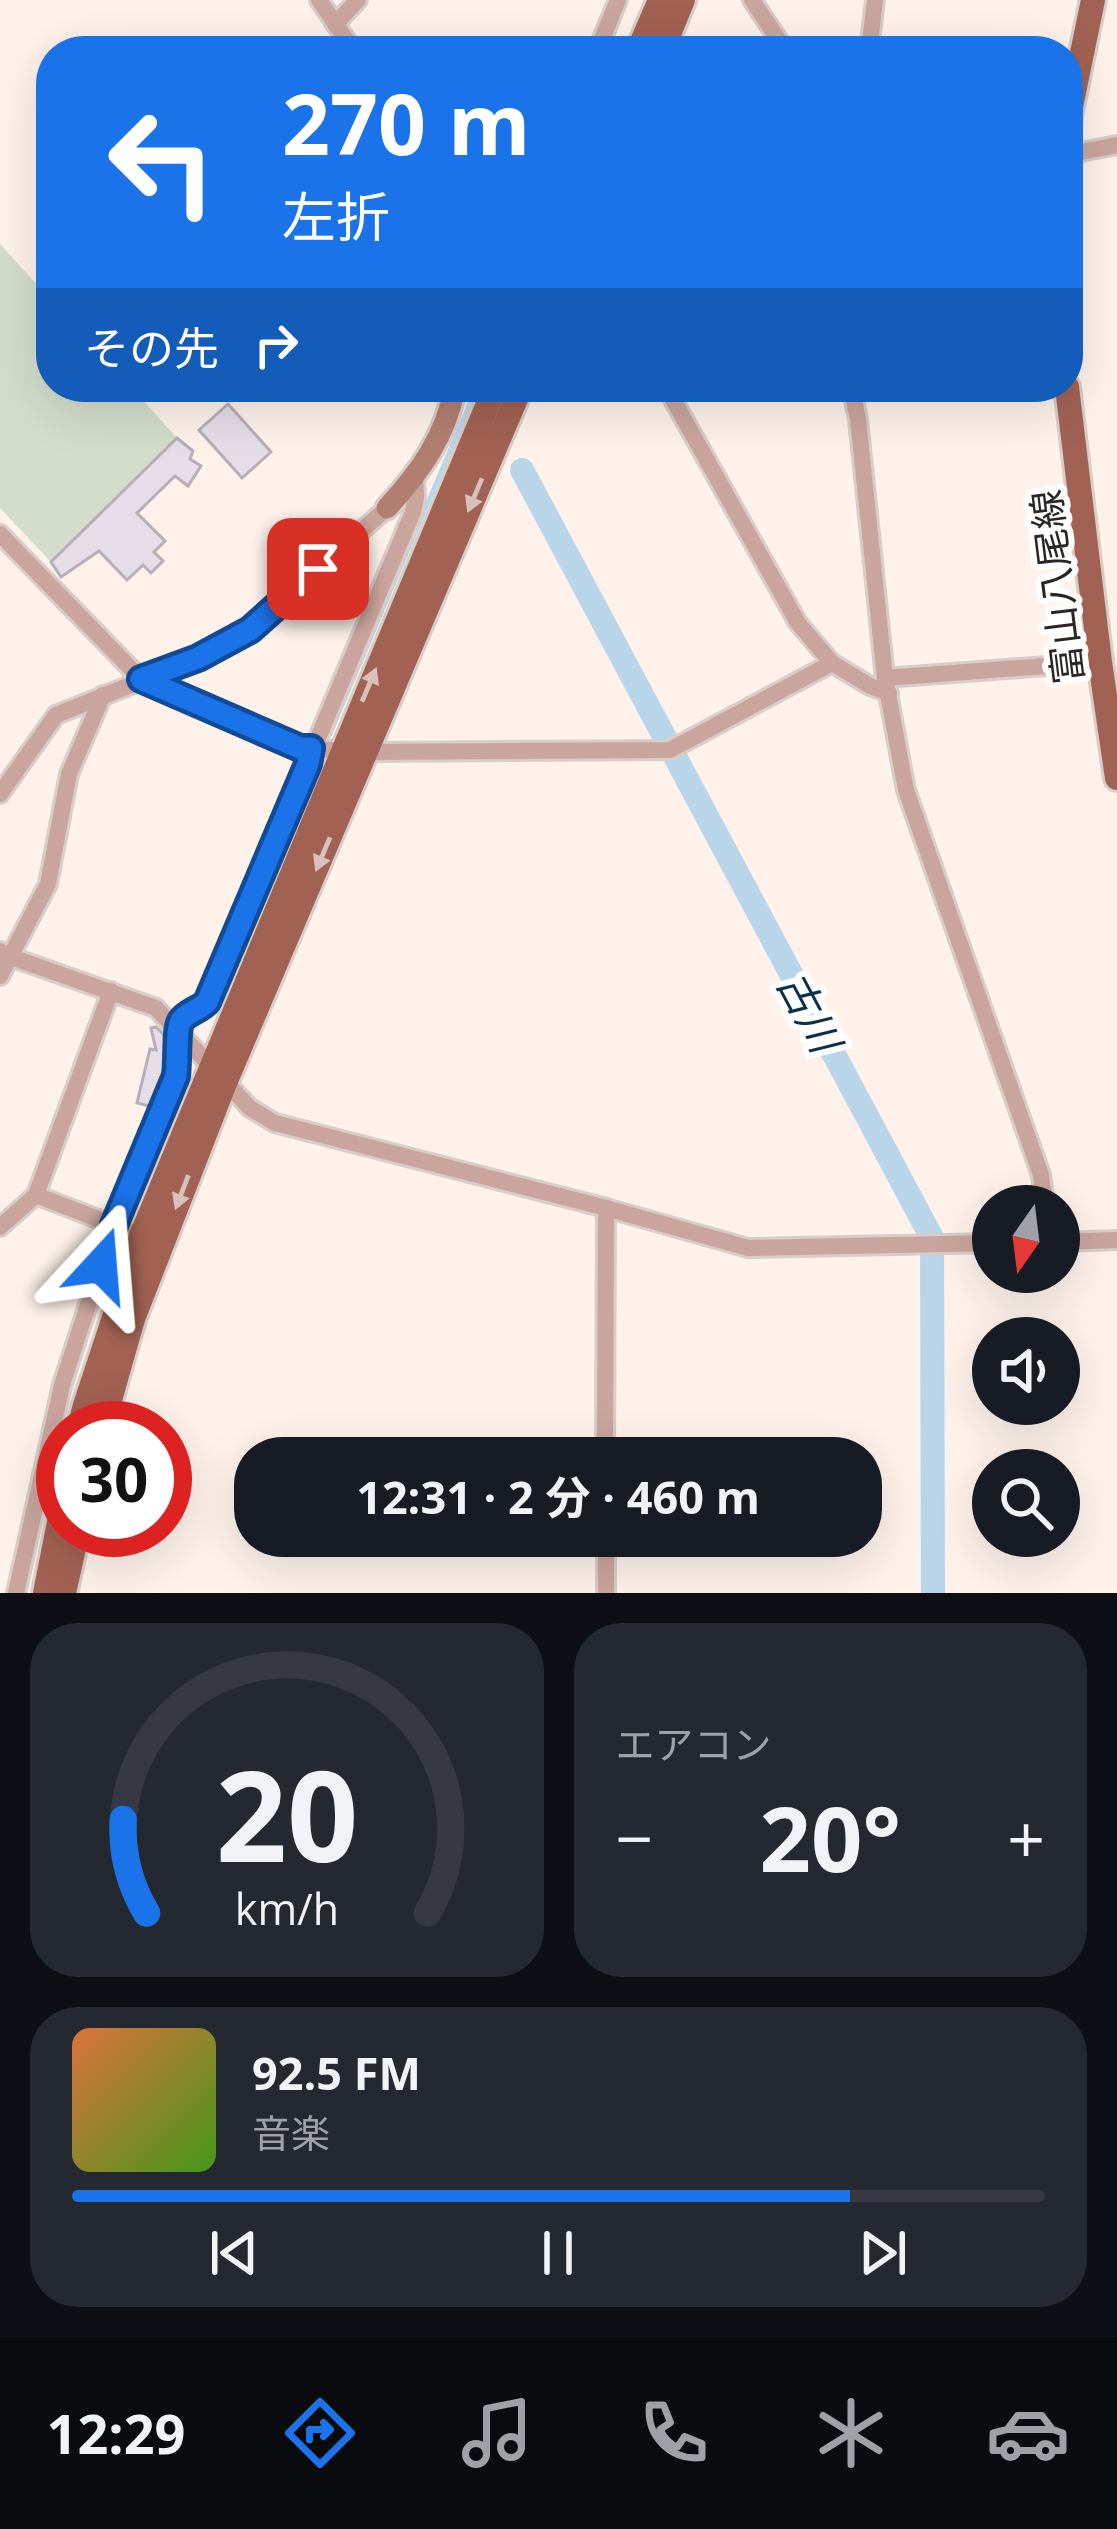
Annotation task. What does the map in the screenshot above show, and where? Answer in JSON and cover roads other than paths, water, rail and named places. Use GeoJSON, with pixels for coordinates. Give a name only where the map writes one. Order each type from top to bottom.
{"type":"FeatureCollection","features":[{"type":"Feature","properties":{"kind":"main road"},"geometry":{"type":"LineString","coordinates":[[644,36],[660,0]]}},
{"type":"Feature","properties":{"kind":"main road"},"geometry":{"type":"LineString","coordinates":[[668,36],[683,0]]}},
{"type":"Feature","properties":{"kind":"main road"},"geometry":{"type":"LineString","coordinates":[[1083,51],[1094,0]]}},
{"type":"Feature","properties":{"kind":"main road"},"geometry":{"type":"LineString","coordinates":[[87,1401],[354,750],[489,402]]}},
{"type":"Feature","properties":{"kind":"main road"},"geometry":{"type":"LineString","coordinates":[[354,750],[514,402]]}},
{"type":"Feature","properties":{"kind":"main road","name":"富山八尾線"},"geometry":{"type":"LineString","coordinates":[[1069,402],[1117,778]]}},
{"type":"Feature","properties":{"kind":"main road"},"geometry":{"type":"LineString","coordinates":[[110,1401],[151,1240]]}},
{"type":"Feature","properties":{"kind":"main road"},"geometry":{"type":"LineString","coordinates":[[45,1593],[52,1557]]}},
{"type":"Feature","properties":{"kind":"main road"},"geometry":{"type":"LineString","coordinates":[[64,1593],[72,1557]]}},
{"type":"Feature","properties":{"kind":"street"},"geometry":{"type":"LineString","coordinates":[[320,0],[343,36]]}},
{"type":"Feature","properties":{"kind":"street"},"geometry":{"type":"LineString","coordinates":[[335,24],[358,0]]}},
{"type":"Feature","properties":{"kind":"street"},"geometry":{"type":"LineString","coordinates":[[603,36],[617,0]]}},
{"type":"Feature","properties":{"kind":"street"},"geometry":{"type":"LineString","coordinates":[[752,0],[776,36]]}},
{"type":"Feature","properties":{"kind":"street"},"geometry":{"type":"LineString","coordinates":[[870,36],[874,0]]}},
{"type":"Feature","properties":{"kind":"street"},"geometry":{"type":"LineString","coordinates":[[1083,152],[1117,145]]}},
{"type":"Feature","properties":{"kind":"street"},"geometry":{"type":"LineString","coordinates":[[0,794],[56,715],[198,658],[250,630],[387,508],[415,477],[434,448],[452,402]]}},
{"type":"Feature","properties":{"kind":"street"},"geometry":{"type":"LineString","coordinates":[[674,402],[798,623],[832,663],[870,686],[887,686],[1100,662]]}},
{"type":"Feature","properties":{"kind":"street"},"geometry":{"type":"LineString","coordinates":[[854,402],[887,686],[906,790],[1043,1185]]}},
{"type":"Feature","properties":{"kind":"street"},"geometry":{"type":"LineString","coordinates":[[16,1593],[62,1385],[114,1225],[176,1076],[176,1029],[182,1018],[207,1002],[412,512],[415,477]]}},
{"type":"Feature","properties":{"kind":"street"},"geometry":{"type":"LineString","coordinates":[[0,534],[141,679],[300,748],[670,750],[832,663]]}},
{"type":"Feature","properties":{"kind":"street"},"geometry":{"type":"LineString","coordinates":[[0,976],[6,954],[49,884],[69,774],[103,695]]}},
{"type":"Feature","properties":{"kind":"street"},"geometry":{"type":"LineString","coordinates":[[6,954],[156,1008],[250,1108],[275,1124],[748,1248],[972,1243]]}},
{"type":"Feature","properties":{"kind":"street"},"geometry":{"type":"LineString","coordinates":[[0,1227],[36,1196],[111,991]]}},
{"type":"Feature","properties":{"kind":"street"},"geometry":{"type":"LineString","coordinates":[[36,1196],[151,1240]]}},
{"type":"Feature","properties":{"kind":"street"},"geometry":{"type":"LineString","coordinates":[[605,1437],[606,1208]]}},
{"type":"Feature","properties":{"kind":"street"},"geometry":{"type":"LineString","coordinates":[[1080,1241],[1117,1240]]}},
{"type":"Feature","properties":{"kind":"street"},"geometry":{"type":"LineString","coordinates":[[606,1557],[606,1593]]}},
{"type":"Feature","properties":{"kind":"waterway"},"geometry":{"type":"LineString","coordinates":[[613,36],[620,17]]}},
{"type":"Feature","properties":{"kind":"waterway"},"geometry":{"type":"LineString","coordinates":[[329,736],[471,402]]}},
{"type":"Feature","properties":{"kind":"waterway","name":"古川"},"geometry":{"type":"LineString","coordinates":[[522,470],[932,1238],[933,1593]]}},
{"type":"Feature","properties":{"kind":"waterway"},"geometry":{"type":"LineString","coordinates":[[211,1016],[322,757]]}},
{"type":"Feature","properties":{"kind":"waterway"},"geometry":{"type":"LineString","coordinates":[[125,1223],[180,1091]]}},
{"type":"Feature","properties":{"kind":"waterway"},"geometry":{"type":"LineString","coordinates":[[107,1274],[120,1234]]}},
{"type":"Feature","properties":{"kind":"waterway"},"geometry":{"type":"LineString","coordinates":[[25,1593],[66,1403],[85,1342]]}}]}
